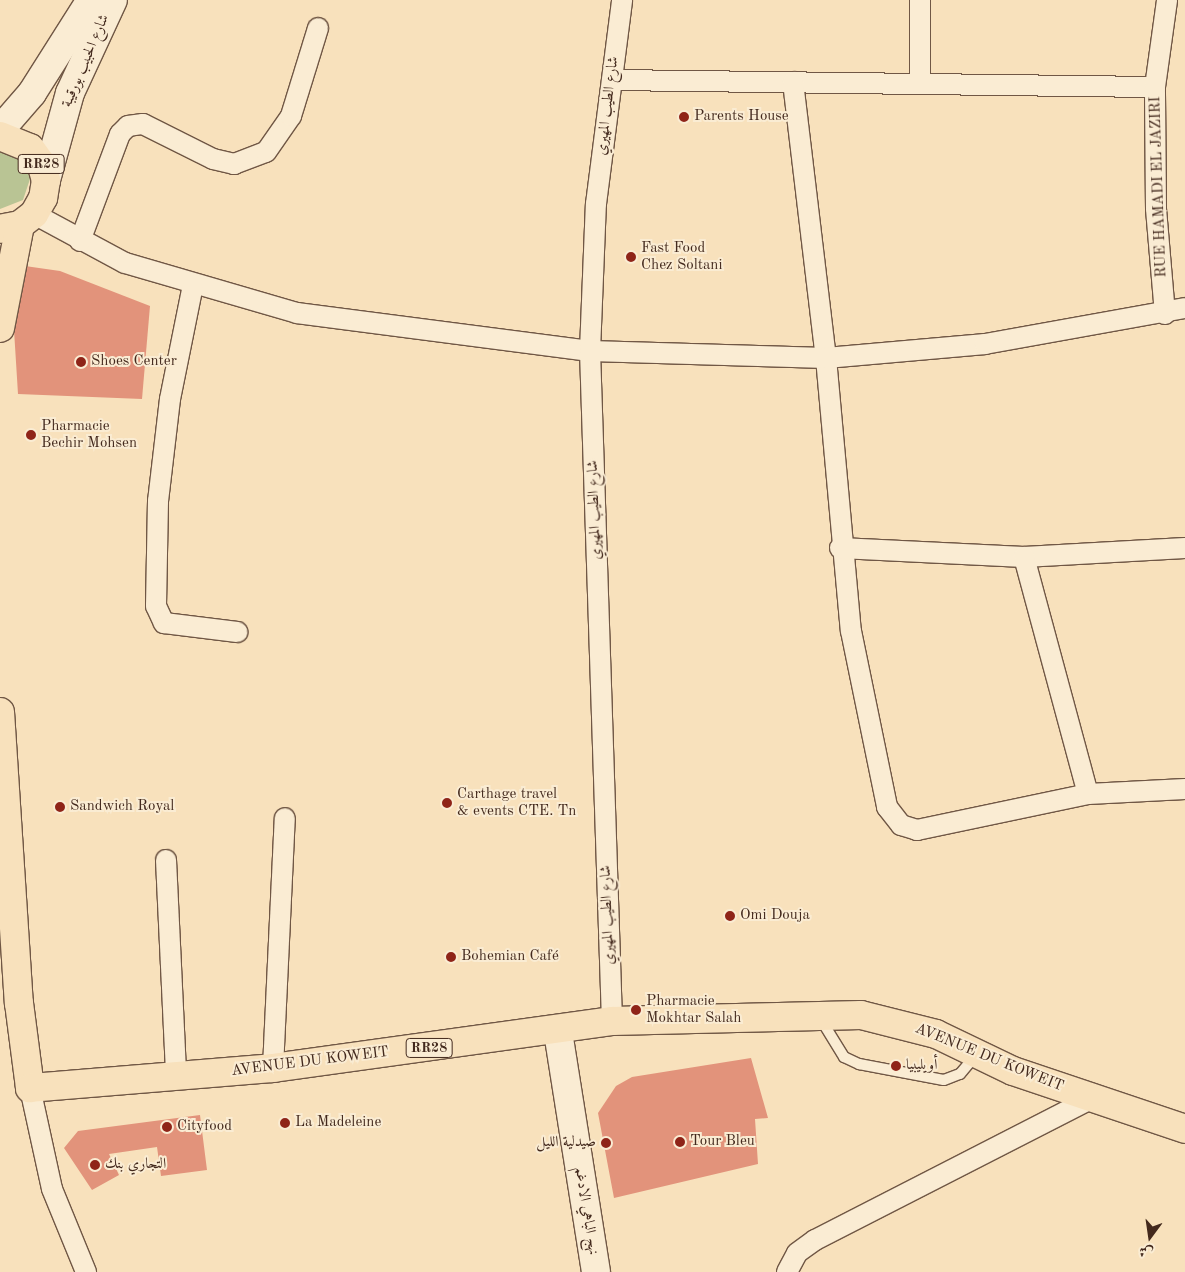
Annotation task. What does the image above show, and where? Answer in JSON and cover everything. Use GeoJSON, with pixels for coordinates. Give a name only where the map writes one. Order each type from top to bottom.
{"type":"FeatureCollection","features":[{"type":"Feature","properties":{"kind":"main road","name":"RR28"},"geometry":{"type":"LineString","coordinates":[[0,136],[30,148],[41,162],[46,180],[18,223],[0,328]]}},
{"type":"Feature","properties":{"kind":"main road"},"geometry":{"type":"LineString","coordinates":[[0,712],[19,1003],[30,1088]]}},
{"type":"Feature","properties":{"kind":"main road","name":"AVENUE DU KOWEIT"},"geometry":{"type":"LineString","coordinates":[[30,1088],[274,1068],[558,1032],[612,1021],[818,1014],[861,1015],[903,1024],[978,1052],[1013,1071],[1185,1129]]}},
{"type":"Feature","properties":{"kind":"street","name":"شارع الحبيب بورقيبة"},"geometry":{"type":"LineString","coordinates":[[0,130],[32,93],[91,0]]}},
{"type":"Feature","properties":{"kind":"street","name":"شارع الحبيب بورقيبة"},"geometry":{"type":"LineString","coordinates":[[46,180],[70,93],[113,0]]}},
{"type":"Feature","properties":{"kind":"street","name":"شارع الطيب المهيري"},"geometry":{"type":"LineString","coordinates":[[612,1021],[590,351],[596,204],[622,0]]}},
{"type":"Feature","properties":{"kind":"street"},"geometry":{"type":"LineString","coordinates":[[920,0],[920,83]]}},
{"type":"Feature","properties":{"kind":"street","name":"RUE HAMADI EL JAZIRI"},"geometry":{"type":"LineString","coordinates":[[1165,314],[1156,208],[1155,87],[1167,0]]}},
{"type":"Feature","properties":{"kind":"street"},"geometry":{"type":"LineString","coordinates":[[80,241],[120,134],[128,126],[142,124],[214,159],[234,164],[266,152],[291,116],[318,28]]}},
{"type":"Feature","properties":{"kind":"street"},"geometry":{"type":"LineString","coordinates":[[612,80],[1155,87]]}},
{"type":"Feature","properties":{"kind":"street"},"geometry":{"type":"LineString","coordinates":[[794,82],[826,358],[840,548],[870,736],[882,794],[893,818],[917,830],[1088,794],[1185,789]]}},
{"type":"Feature","properties":{"kind":"street"},"geometry":{"type":"LineString","coordinates":[[18,223],[80,241],[125,263],[193,285],[297,313],[590,351],[826,358],[985,344],[1165,314],[1185,308]]}},
{"type":"Feature","properties":{"kind":"street"},"geometry":{"type":"LineString","coordinates":[[193,285],[170,399],[158,501],[156,606],[164,623],[237,632]]}},
{"type":"Feature","properties":{"kind":"street"},"geometry":{"type":"LineString","coordinates":[[840,548],[1024,557],[1185,548]]}},
{"type":"Feature","properties":{"kind":"street"},"geometry":{"type":"LineString","coordinates":[[1024,557],[1088,794]]}},
{"type":"Feature","properties":{"kind":"street"},"geometry":{"type":"LineString","coordinates":[[274,1068],[285,818]]}},
{"type":"Feature","properties":{"kind":"street"},"geometry":{"type":"LineString","coordinates":[[166,860],[176,1076]]}},
{"type":"Feature","properties":{"kind":"street","name":"نهج الباهي الادغم"},"geometry":{"type":"LineString","coordinates":[[558,1032],[596,1272]]}},
{"type":"Feature","properties":{"kind":"street"},"geometry":{"type":"LineString","coordinates":[[30,1088],[52,1189],[86,1272]]}},
{"type":"Feature","properties":{"kind":"street"},"geometry":{"type":"LineString","coordinates":[[787,1272],[797,1253],[815,1240],[1092,1098]]}},
{"type":"Feature","properties":{"kind":"lane"},"geometry":{"type":"LineString","coordinates":[[818,1014],[844,1057],[859,1064],[944,1080],[960,1074],[978,1052]]}},
{"type":"Feature","properties":{"kind":"green space"},"geometry":{"type":"Polygon","coordinates":[[[7,152],[24,163],[30,179],[23,200],[0,209],[0,153],[7,152]]]}},
{"type":"Feature","properties":{"kind":"building","name":"Shoes Center"},"geometry":{"type":"Polygon","coordinates":[[[25,266],[60,271],[150,306],[142,399],[18,394],[14,330],[25,266]]]}},
{"type":"Feature","properties":{"kind":"building","name":"Tour Bleu"},"geometry":{"type":"Polygon","coordinates":[[[751,1058],[768,1118],[755,1119],[758,1164],[614,1198],[598,1113],[616,1086],[632,1077],[751,1058]]]}},
{"type":"Feature","properties":{"kind":"building"},"geometry":{"type":"Polygon","coordinates":[[[200,1115],[207,1170],[161,1176],[157,1147],[109,1154],[119,1175],[92,1190],[64,1148],[78,1131],[200,1115]]]}},
{"type":"Feature","properties":{"kind":"place","name":"Parents House"},"geometry":{"type":"Point","coordinates":[684,117]}},
{"type":"Feature","properties":{"kind":"place","name":"Fast Food Chez Soltani"},"geometry":{"type":"Point","coordinates":[631,257]}},
{"type":"Feature","properties":{"kind":"place","name":"Shoes Center"},"geometry":{"type":"Point","coordinates":[81,362]}},
{"type":"Feature","properties":{"kind":"place","name":"Pharmacie Bechir Mohsen"},"geometry":{"type":"Point","coordinates":[31,435]}},
{"type":"Feature","properties":{"kind":"place","name":"Carthage travel & events CTE. Tn"},"geometry":{"type":"Point","coordinates":[447,803]}},
{"type":"Feature","properties":{"kind":"place","name":"Sandwich Royal"},"geometry":{"type":"Point","coordinates":[60,807]}},
{"type":"Feature","properties":{"kind":"place","name":"Omi Douja"},"geometry":{"type":"Point","coordinates":[730,916]}},
{"type":"Feature","properties":{"kind":"place","name":"Bohemian Café"},"geometry":{"type":"Point","coordinates":[451,957]}},
{"type":"Feature","properties":{"kind":"place","name":"Pharmacie Mokhtar Salah"},"geometry":{"type":"Point","coordinates":[636,1010]}},
{"type":"Feature","properties":{"kind":"place","name":"أويليبيا"},"geometry":{"type":"Point","coordinates":[896,1066]}},
{"type":"Feature","properties":{"kind":"place","name":"La Madeleine"},"geometry":{"type":"Point","coordinates":[285,1123]}},
{"type":"Feature","properties":{"kind":"place","name":"Cityfood"},"geometry":{"type":"Point","coordinates":[167,1127]}},
{"type":"Feature","properties":{"kind":"place","name":"Tour Bleu"},"geometry":{"type":"Point","coordinates":[680,1142]}},
{"type":"Feature","properties":{"kind":"place","name":"صيدلية الليل"},"geometry":{"type":"Point","coordinates":[606,1143]}},
{"type":"Feature","properties":{"kind":"place","name":"التجاري بنك"},"geometry":{"type":"Point","coordinates":[95,1165]}}]}
